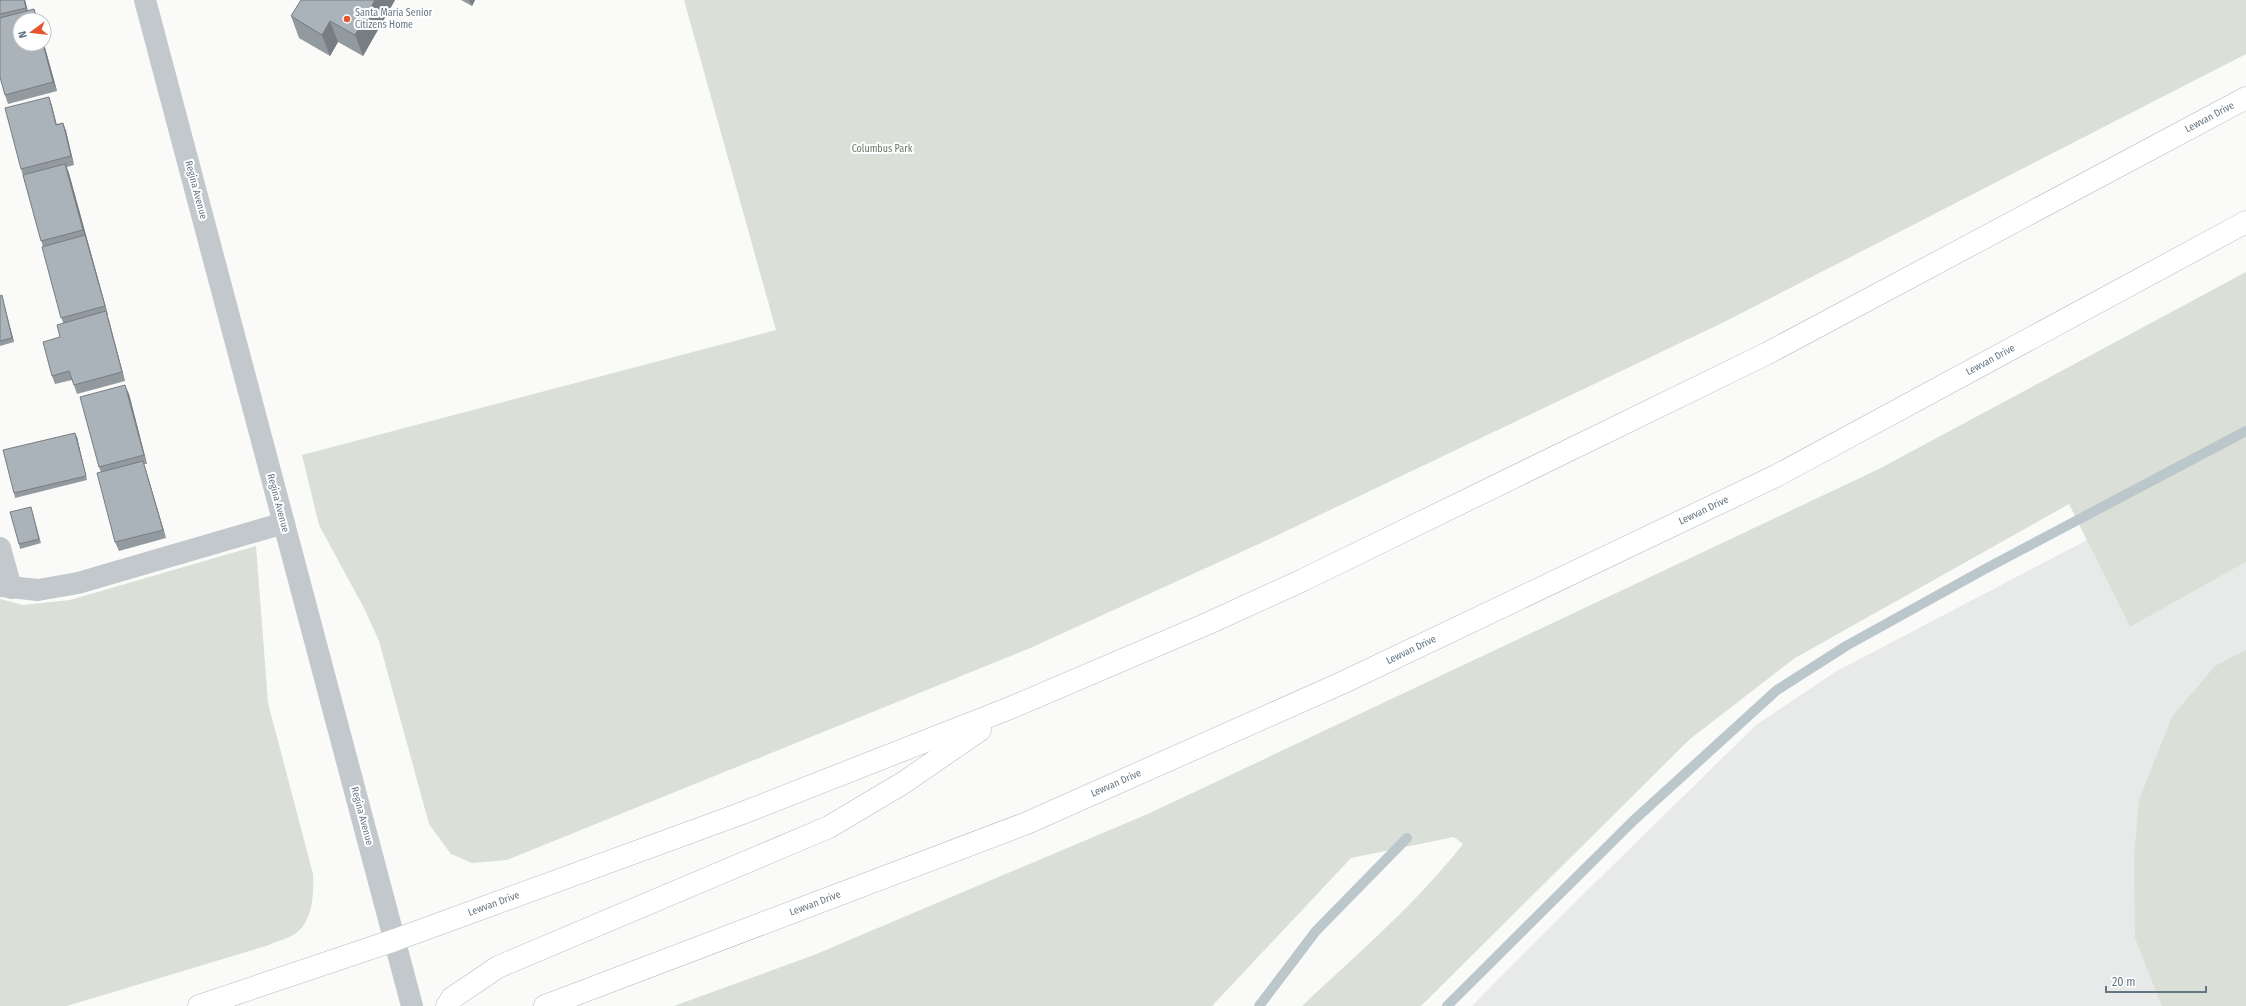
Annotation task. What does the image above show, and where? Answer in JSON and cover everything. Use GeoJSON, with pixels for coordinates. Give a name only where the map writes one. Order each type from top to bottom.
{"type":"FeatureCollection","features":[{"type":"Feature","properties":{"kind":"main road","name":"Lewvan Drive"},"geometry":{"type":"LineString","coordinates":[[199,1006],[395,940],[740,814],[1010,708],[1209,623],[1303,580],[1766,354],[2246,98]]}},
{"type":"Feature","properties":{"kind":"main road","name":"Lewvan Drive"},"geometry":{"type":"LineString","coordinates":[[545,1006],[1027,823],[1344,682],[1776,476],[2246,222]]}},
{"type":"Feature","properties":{"kind":"main road","name":"Lewvan Drive"},"geometry":{"type":"LineString","coordinates":[[447,1006],[452,998],[498,967],[829,827],[903,783],[1010,708]]}},
{"type":"Feature","properties":{"kind":"street","name":"Regina Avenue"},"geometry":{"type":"LineString","coordinates":[[145,0],[412,1006]]}},
{"type":"Feature","properties":{"kind":"street"},"geometry":{"type":"LineString","coordinates":[[0,548],[5,587],[38,590],[78,583],[284,523]]}},
{"type":"Feature","properties":{"kind":"shaded area"},"geometry":{"type":"Polygon","coordinates":[[[2087,540],[2130,627],[2246,562],[2246,1006],[1472,1006],[1553,924],[1756,725],[1835,672],[2087,540]]]}},
{"type":"Feature","properties":{"kind":"green space","name":"Columbus Park"},"geometry":{"type":"Polygon","coordinates":[[[684,0],[2246,0],[2246,54],[1724,322],[1263,542],[1028,649],[507,860],[472,863],[451,854],[429,824],[379,641],[364,608],[319,525],[302,455],[776,330],[684,0]]]}},
{"type":"Feature","properties":{"kind":"green space"},"geometry":{"type":"Polygon","coordinates":[[[2246,272],[2246,562],[2130,627],[2069,504],[1795,658],[1690,739],[1421,1006],[1302,1006],[1386,928],[1445,866],[1463,844],[1454,837],[1351,858],[1212,1006],[674,1006],[814,955],[1150,813],[1879,469],[2246,272]]]}},
{"type":"Feature","properties":{"kind":"green space"},"geometry":{"type":"Polygon","coordinates":[[[256,546],[268,703],[313,874],[311,907],[306,922],[295,934],[269,945],[67,1006],[0,1006],[0,599],[23,605],[70,600],[256,546]]]}},
{"type":"Feature","properties":{"kind":"green space"},"geometry":{"type":"Polygon","coordinates":[[[2246,650],[2246,1006],[2162,1006],[2135,938],[2134,857],[2139,800],[2172,717],[2215,666],[2246,650]]]}},
{"type":"Feature","properties":{"kind":"building"},"geometry":{"type":"Polygon","coordinates":[[[0,0],[24,0],[26,8],[0,14],[0,0]]]}},
{"type":"Feature","properties":{"kind":"building"},"geometry":{"type":"Polygon","coordinates":[[[301,0],[375,0],[355,35],[330,21],[322,35],[291,16],[301,0]]]}},
{"type":"Feature","properties":{"kind":"building"},"geometry":{"type":"Polygon","coordinates":[[[34,9],[35,12],[23,12],[34,9]]]}},
{"type":"Feature","properties":{"kind":"building"},"geometry":{"type":"Polygon","coordinates":[[[12,15],[12,52],[45,52],[53,82],[5,95],[0,77],[0,18],[12,15]]]}},
{"type":"Feature","properties":{"kind":"building"},"geometry":{"type":"Polygon","coordinates":[[[49,97],[56,125],[63,123],[71,156],[21,169],[5,108],[49,97]]]}},
{"type":"Feature","properties":{"kind":"building"},"geometry":{"type":"Polygon","coordinates":[[[65,164],[83,230],[41,241],[23,175],[65,164]]]}},
{"type":"Feature","properties":{"kind":"building"},"geometry":{"type":"Polygon","coordinates":[[[85,235],[105,306],[61,318],[42,247],[85,235]]]}},
{"type":"Feature","properties":{"kind":"building"},"geometry":{"type":"Polygon","coordinates":[[[2,295],[12,338],[0,341],[0,296],[2,295]]]}},
{"type":"Feature","properties":{"kind":"building"},"geometry":{"type":"Polygon","coordinates":[[[106,311],[122,372],[74,385],[69,371],[52,376],[43,342],[60,337],[57,325],[106,311]]]}},
{"type":"Feature","properties":{"kind":"building"},"geometry":{"type":"Polygon","coordinates":[[[125,385],[144,455],[99,467],[80,397],[125,385]]]}},
{"type":"Feature","properties":{"kind":"building"},"geometry":{"type":"Polygon","coordinates":[[[75,433],[86,476],[14,493],[3,450],[75,433]]]}},
{"type":"Feature","properties":{"kind":"building"},"geometry":{"type":"Polygon","coordinates":[[[143,461],[163,530],[115,542],[97,473],[143,461]]]}},
{"type":"Feature","properties":{"kind":"building"},"geometry":{"type":"Polygon","coordinates":[[[31,507],[39,539],[19,544],[10,512],[31,507]]]}},
{"type":"Feature","properties":{"kind":"waterway"},"geometry":{"type":"LineString","coordinates":[[1447,1006],[1633,821],[1777,690],[1846,646],[1985,569],[2246,431]]}},
{"type":"Feature","properties":{"kind":"waterway"},"geometry":{"type":"LineString","coordinates":[[1259,1006],[1316,931],[1407,838]]}},
{"type":"Feature","properties":{"kind":"place","name":"Santa Maria Senior Citizens Home"},"geometry":{"type":"Point","coordinates":[347,19]}}]}
